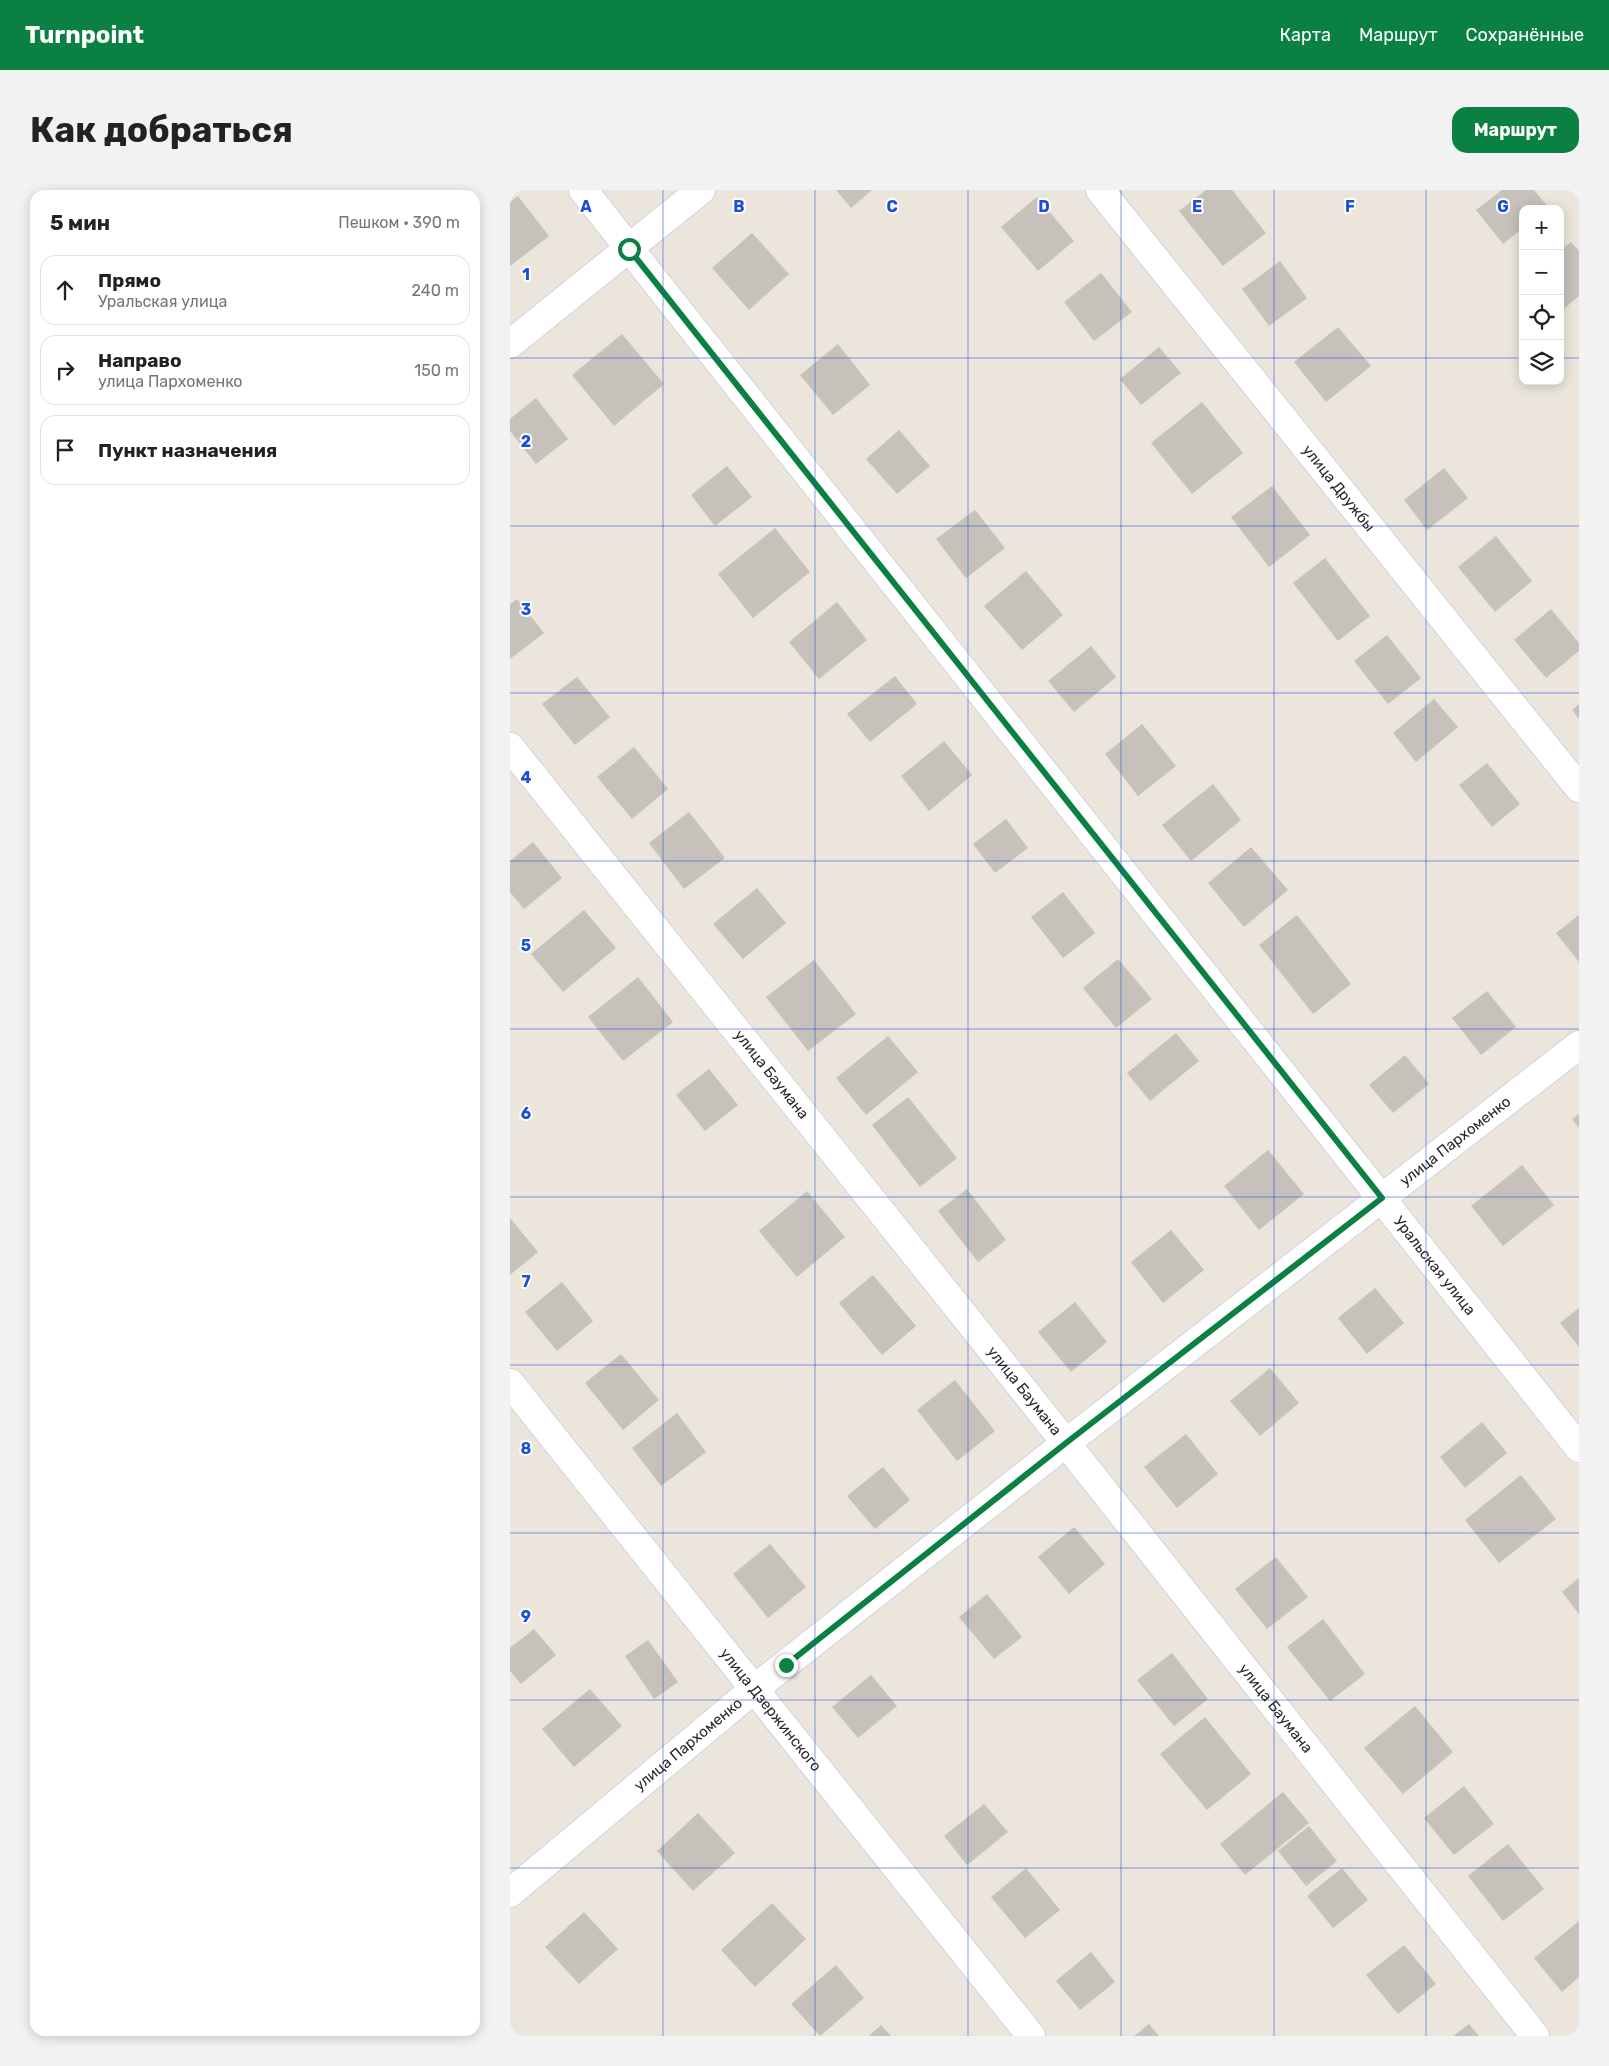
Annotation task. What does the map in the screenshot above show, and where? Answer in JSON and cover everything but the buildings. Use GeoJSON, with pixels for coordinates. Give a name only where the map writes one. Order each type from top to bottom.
{"type":"FeatureCollection","features":[{"type":"Feature","properties":{"kind":"street","name":"Уральская улица"},"geometry":{"type":"LineString","coordinates":[[583,190],[1579,1448]]}},
{"type":"Feature","properties":{"kind":"street"},"geometry":{"type":"LineString","coordinates":[[510,344],[701,190]]}},
{"type":"Feature","properties":{"kind":"street","name":"улица Дружбы"},"geometry":{"type":"LineString","coordinates":[[1100,190],[1579,788]]}},
{"type":"Feature","properties":{"kind":"street","name":"улица Баумана"},"geometry":{"type":"LineString","coordinates":[[510,747],[1066,1443],[1535,2036]]}},
{"type":"Feature","properties":{"kind":"street","name":"улица Пархоменко"},"geometry":{"type":"LineString","coordinates":[[510,1893],[753,1690],[1066,1443],[1579,1045]]}},
{"type":"Feature","properties":{"kind":"street","name":"улица Дзержинского"},"geometry":{"type":"LineString","coordinates":[[510,1383],[753,1690],[1031,2036]]}},
{"type":"Feature","properties":{"kind":"route"},"geometry":{"type":"LineString","coordinates":[[629,249],[1382,1198],[1066,1443],[786,1665]]}}]}
